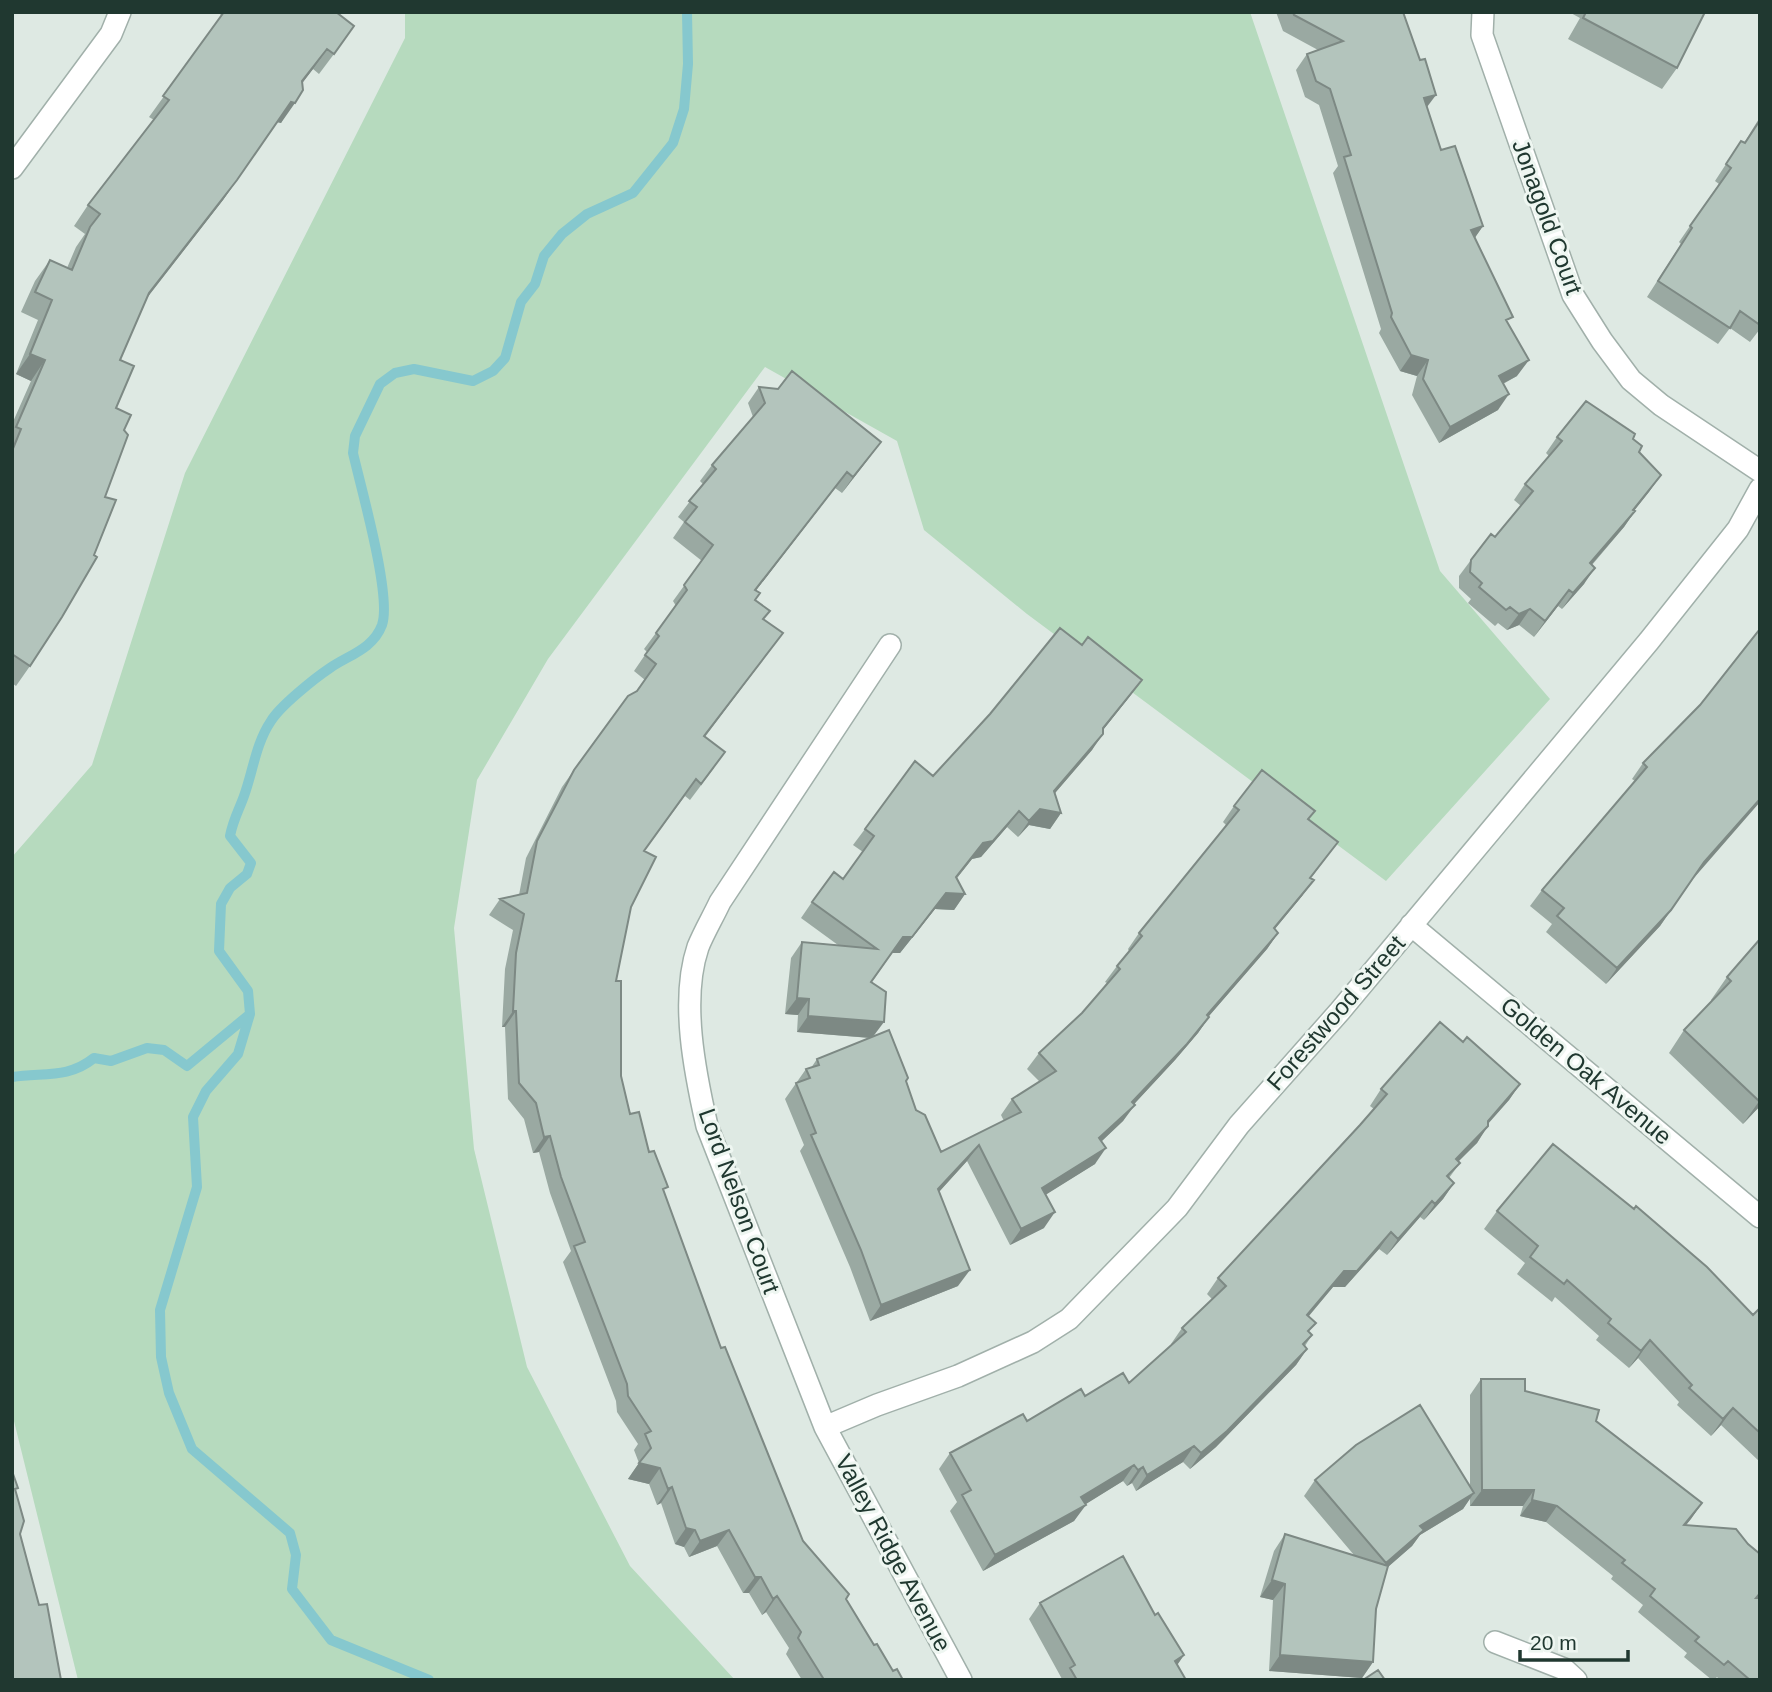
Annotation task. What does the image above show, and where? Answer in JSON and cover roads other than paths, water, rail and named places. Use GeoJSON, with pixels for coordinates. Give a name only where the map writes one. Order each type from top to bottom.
{"type":"FeatureCollection","features":[{"type":"Feature","properties":{"kind":"street"},"geometry":{"type":"LineString","coordinates":[[12,168],[111,34],[120,12]]}},
{"type":"Feature","properties":{"kind":"street","name":"Jonagold Court"},"geometry":{"type":"LineString","coordinates":[[1483,12],[1482,35],[1573,295],[1631,380],[1671,412],[1760,471]]}},
{"type":"Feature","properties":{"kind":"street","name":"Forestwood Street"},"geometry":{"type":"LineString","coordinates":[[825,1427],[958,1376],[1033,1342],[1069,1319],[1177,1208],[1239,1125],[1649,641],[1738,529],[1760,489]]}},
{"type":"Feature","properties":{"kind":"street","name":"Lord Nelson Court"},"geometry":{"type":"LineString","coordinates":[[825,1427],[707,1126],[696,1076],[691,1028],[692,989],[698,948],[720,902],[890,645]]}},
{"type":"Feature","properties":{"kind":"street","name":"Golden Oak Avenue"},"geometry":{"type":"LineString","coordinates":[[1411,925],[1760,1217]]}},
{"type":"Feature","properties":{"kind":"street","name":"Valley Ridge Avenue"},"geometry":{"type":"LineString","coordinates":[[825,1427],[961,1680]]}},
{"type":"Feature","properties":{"kind":"street"},"geometry":{"type":"LineString","coordinates":[[1495,1642],[1564,1669],[1576,1680]]}},
{"type":"Feature","properties":{"kind":"waterway"},"geometry":{"type":"LineString","coordinates":[[429,1680],[331,1640],[292,1589],[296,1555],[290,1533],[192,1449],[169,1393],[161,1357],[160,1310],[197,1187],[193,1117],[206,1091],[238,1054],[250,1014],[248,991],[219,951],[221,904],[230,888],[247,874],[251,863],[230,836],[258,748],[271,721],[316,678],[367,646],[382,625],[383,591],[379,567],[353,453],[355,436],[380,384],[395,373],[414,369],[473,381],[493,371],[505,358],[521,302],[535,284],[544,256],[562,234],[587,214],[633,193],[673,143],[684,109],[688,64],[687,12]]}},
{"type":"Feature","properties":{"kind":"waterway"},"geometry":{"type":"LineString","coordinates":[[12,1077],[65,1072],[94,1058],[111,1061],[147,1048],[164,1050],[187,1066],[250,1014]]}}]}
